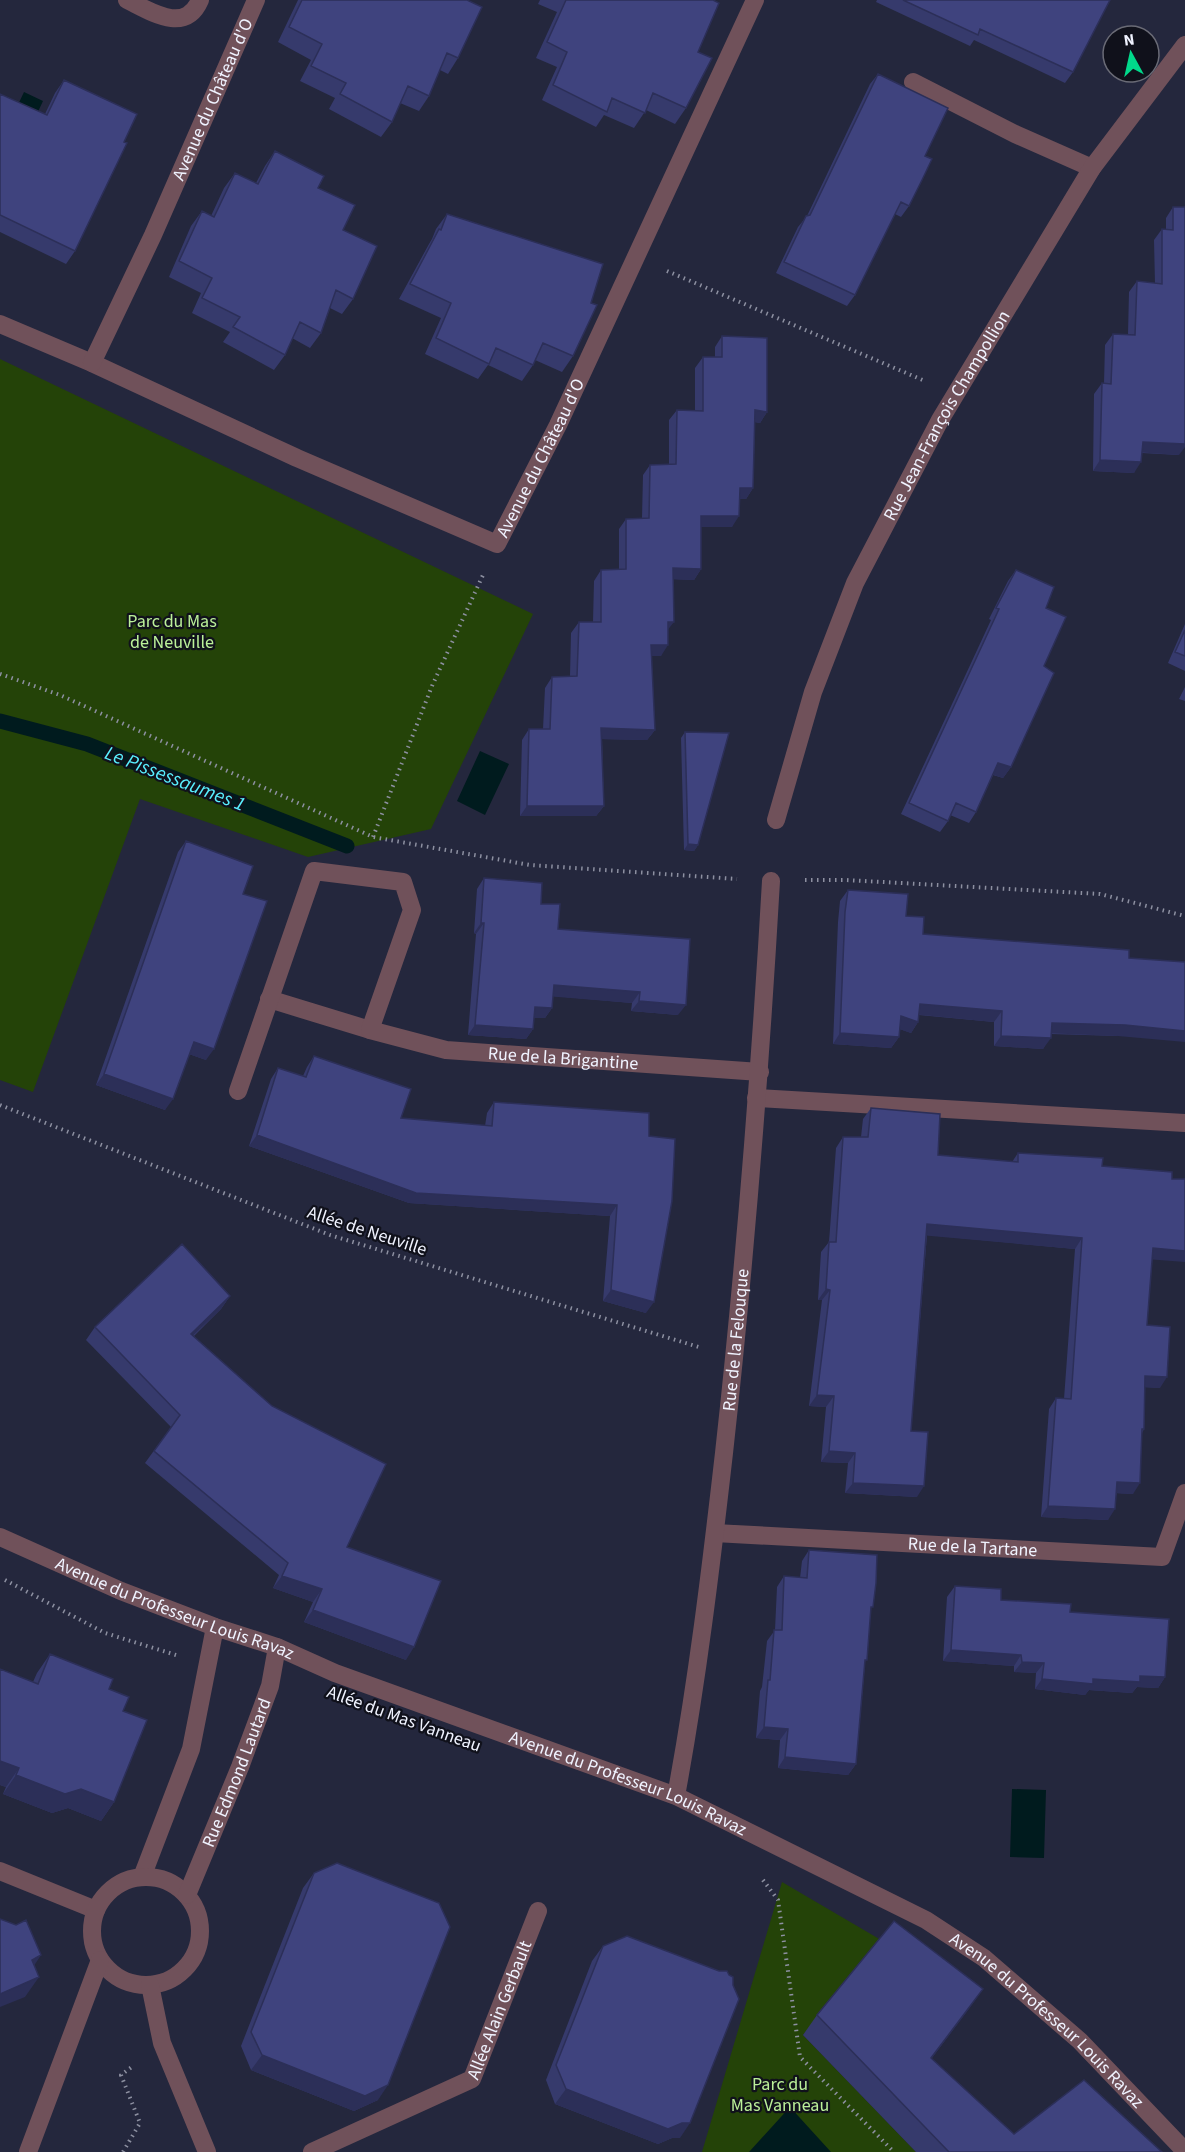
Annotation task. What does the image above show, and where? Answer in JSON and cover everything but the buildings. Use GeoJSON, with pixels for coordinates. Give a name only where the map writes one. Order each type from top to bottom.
{"type":"FeatureCollection","features":[{"type":"Feature","properties":{"kind":"street"},"geometry":{"type":"LineString","coordinates":[[127,0],[163,17],[176,19],[191,14],[200,0]]}},
{"type":"Feature","properties":{"kind":"street","name":"Avenue du Château d'O"},"geometry":{"type":"LineString","coordinates":[[93,363],[153,235],[256,0]]}},
{"type":"Feature","properties":{"kind":"street","name":"Avenue du Château d'O"},"geometry":{"type":"LineString","coordinates":[[0,324],[93,363],[297,458],[497,544],[558,425],[755,0]]}},
{"type":"Feature","properties":{"kind":"street","name":"Rue Jean-François Champollion"},"geometry":{"type":"LineString","coordinates":[[776,820],[813,692],[855,583],[940,420],[1092,168],[1185,45]]}},
{"type":"Feature","properties":{"kind":"street"},"geometry":{"type":"LineString","coordinates":[[913,82],[1015,134],[1092,168]]}},
{"type":"Feature","properties":{"kind":"street"},"geometry":{"type":"LineString","coordinates":[[238,1091],[314,871],[403,882],[412,910],[370,1030]]}},
{"type":"Feature","properties":{"kind":"street","name":"Rue de la Felouque"},"geometry":{"type":"LineString","coordinates":[[676,1796],[715,1533],[734,1358],[760,1072],[771,881]]}},
{"type":"Feature","properties":{"kind":"street","name":"Rue de la Brigantine"},"geometry":{"type":"LineString","coordinates":[[269,999],[370,1030],[446,1050],[760,1072]]}},
{"type":"Feature","properties":{"kind":"street"},"geometry":{"type":"LineString","coordinates":[[756,1098],[1185,1123]]}},
{"type":"Feature","properties":{"kind":"street","name":"Rue de la Tartane"},"geometry":{"type":"LineString","coordinates":[[715,1533],[1162,1557],[1185,1493]]}},
{"type":"Feature","properties":{"kind":"street","name":"Avenue du Professeur Louis Ravaz"},"geometry":{"type":"LineString","coordinates":[[0,1537],[121,1591],[215,1627],[277,1647],[335,1672],[676,1796],[926,1920],[984,1958],[1080,2042],[1185,2151]]}},
{"type":"Feature","properties":{"kind":"street"},"geometry":{"type":"LineString","coordinates":[[142,1877],[191,1749],[215,1627]]}},
{"type":"Feature","properties":{"kind":"street","name":"Rue Edmond Lautard"},"geometry":{"type":"LineString","coordinates":[[187,1895],[240,1767],[270,1686],[277,1647]]}},
{"type":"Feature","properties":{"kind":"street"},"geometry":{"type":"LineString","coordinates":[[0,1871],[96,1910]]}},
{"type":"Feature","properties":{"kind":"street"},"geometry":{"type":"LineString","coordinates":[[142,1877],[158,1878],[174,1884],[187,1895],[196,1909],[200,1926],[199,1943],[193,1959],[181,1972],[167,1982],[150,1985],[122,1980],[110,1972],[100,1960],[93,1945],[91,1927],[96,1910],[103,1898],[114,1887],[142,1877]]}},
{"type":"Feature","properties":{"kind":"street","name":"Allée Alain Gerbault"},"geometry":{"type":"LineString","coordinates":[[312,2152],[472,2079],[538,1911]]}},
{"type":"Feature","properties":{"kind":"street"},"geometry":{"type":"LineString","coordinates":[[28,2152],[100,1960]]}},
{"type":"Feature","properties":{"kind":"street"},"geometry":{"type":"LineString","coordinates":[[150,1985],[162,2043],[207,2152]]}},
{"type":"Feature","properties":{"kind":"path"},"geometry":{"type":"LineString","coordinates":[[636,258],[956,394]]}},
{"type":"Feature","properties":{"kind":"path"},"geometry":{"type":"LineString","coordinates":[[373,837],[432,686],[497,544]]}},
{"type":"Feature","properties":{"kind":"path"},"geometry":{"type":"LineString","coordinates":[[0,674],[60,695],[373,837],[530,865],[771,881],[846,879],[1100,894],[1185,916]]}},
{"type":"Feature","properties":{"kind":"path","name":"Allée de Neuville"},"geometry":{"type":"LineString","coordinates":[[0,1105],[330,1235],[734,1358]]}},
{"type":"Feature","properties":{"kind":"path"},"geometry":{"type":"LineString","coordinates":[[0,1577],[105,1633],[167,1653],[208,1663]]}},
{"type":"Feature","properties":{"kind":"path"},"geometry":{"type":"LineString","coordinates":[[760,1875],[778,1900],[800,2057],[894,2152]]}},
{"type":"Feature","properties":{"kind":"path"},"geometry":{"type":"LineString","coordinates":[[123,2152],[140,2123],[121,2075],[162,2043]]}},
{"type":"Feature","properties":{"kind":"green space","name":"Parc du Mas de Neuville"},"geometry":{"type":"Polygon","coordinates":[[[0,359],[533,614],[431,829],[308,857],[140,799],[33,1092],[0,1080],[0,359]]]}},
{"type":"Feature","properties":{"kind":"green space","name":"Parc du Mas Vanneau"},"geometry":{"type":"Polygon","coordinates":[[[782,1882],[881,1940],[803,2035],[916,2152],[702,2152],[782,1882]]]}},
{"type":"Feature","properties":{"kind":"shaded area"},"geometry":{"type":"Polygon","coordinates":[[[24,92],[43,101],[15,161],[0,143],[24,92]]]}},
{"type":"Feature","properties":{"kind":"shaded area"},"geometry":{"type":"Polygon","coordinates":[[[480,751],[509,764],[485,815],[457,801],[480,751]]]}},
{"type":"Feature","properties":{"kind":"shaded area"},"geometry":{"type":"Polygon","coordinates":[[[1012,1789],[1046,1790],[1044,1858],[1010,1857],[1012,1789]]]}},
{"type":"Feature","properties":{"kind":"shaded area"},"geometry":{"type":"Polygon","coordinates":[[[790,2107],[831,2152],[749,2152],[790,2107]]]}},
{"type":"Feature","properties":{"kind":"waterway","name":"Le Pissessaumes 1"},"geometry":{"type":"LineString","coordinates":[[0,721],[87,744],[347,846]]}}]}
